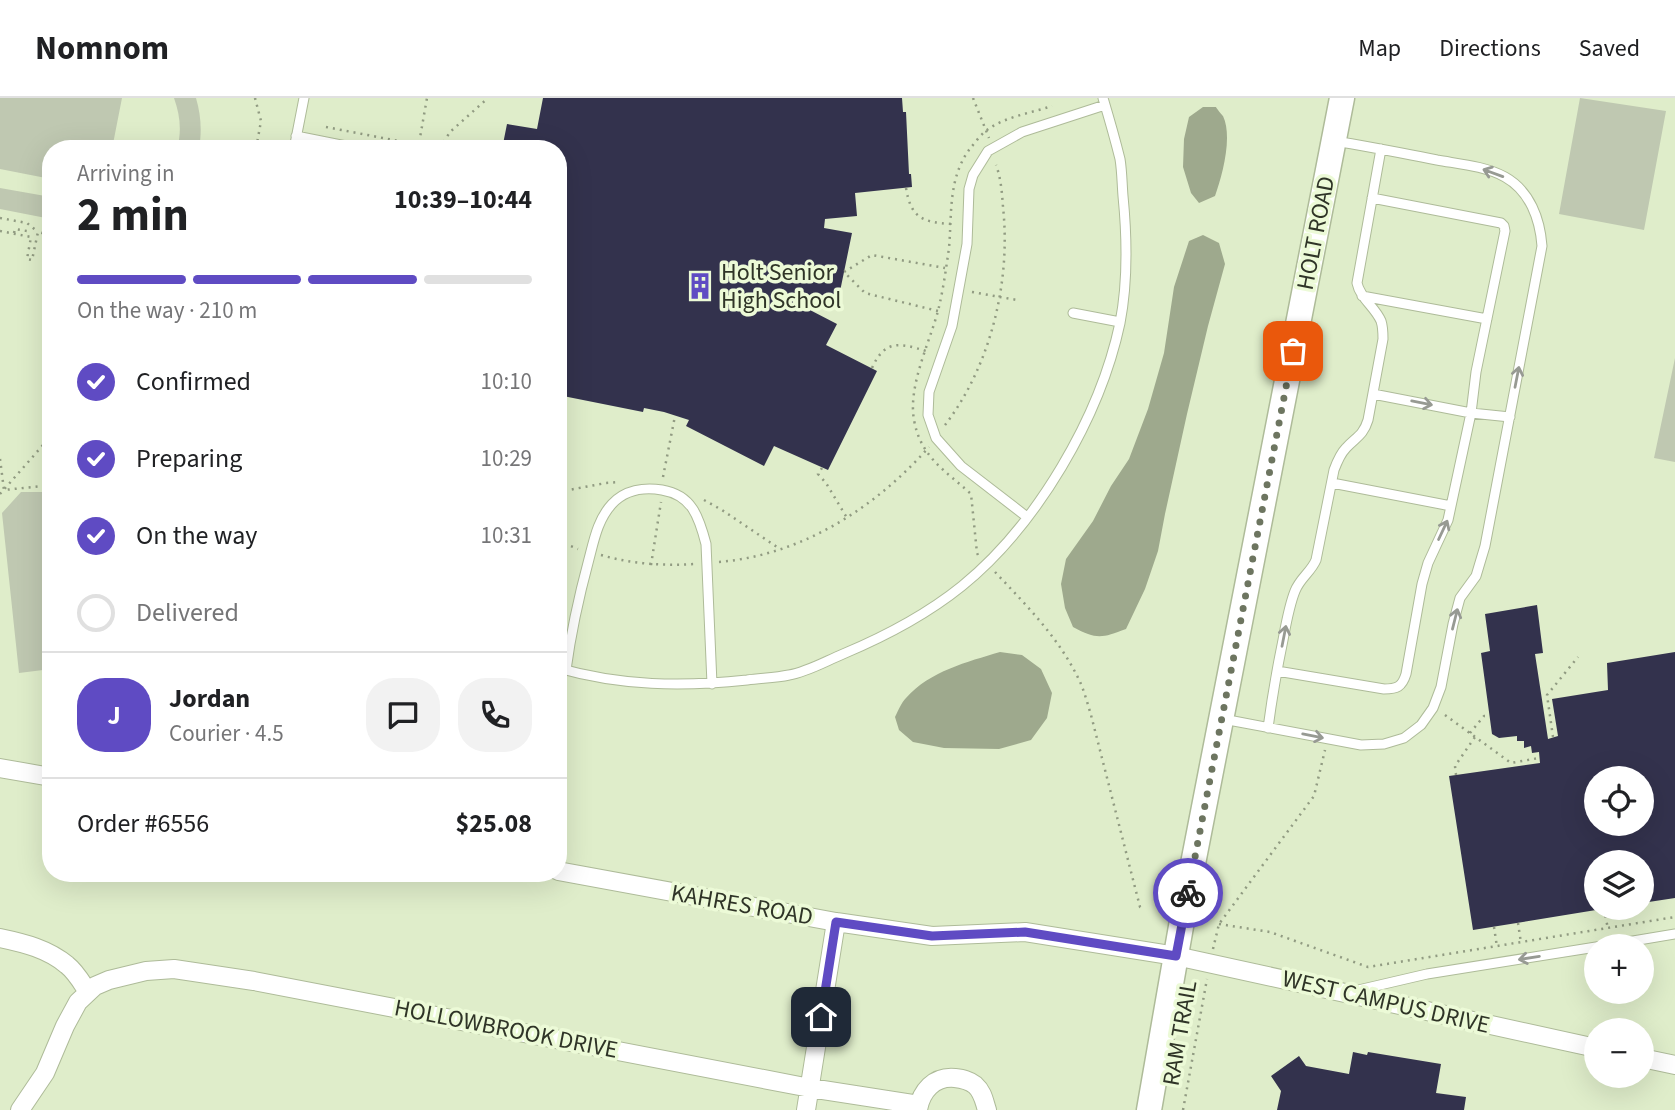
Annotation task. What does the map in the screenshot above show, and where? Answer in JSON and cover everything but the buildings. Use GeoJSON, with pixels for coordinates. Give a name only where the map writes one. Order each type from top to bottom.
{"type":"FeatureCollection","features":[{"type":"Feature","properties":{"kind":"main road","name":"HOLT ROAD"},"geometry":{"type":"LineString","coordinates":[[1149,1110],[1176,956],[1342,98]]}},
{"type":"Feature","properties":{"kind":"street"},"geometry":{"type":"LineString","coordinates":[[0,768],[42,775]]}},
{"type":"Feature","properties":{"kind":"street","name":"KAHRES ROAD"},"geometry":{"type":"LineString","coordinates":[[567,873],[836,922],[932,936],[1025,932],[1176,956]]}},
{"type":"Feature","properties":{"kind":"street"},"geometry":{"type":"LineString","coordinates":[[806,1110],[836,922]]}},
{"type":"Feature","properties":{"kind":"street"},"geometry":{"type":"LineString","coordinates":[[0,938],[28,944],[46,952],[69,966],[91,989],[78,1002],[45,1073],[20,1110]]}},
{"type":"Feature","properties":{"kind":"street","name":"WEST CAMPUS DRIVE"},"geometry":{"type":"LineString","coordinates":[[1176,956],[1584,1045]]}},
{"type":"Feature","properties":{"kind":"street","name":"HOLLOWBROOK DRIVE"},"geometry":{"type":"LineString","coordinates":[[91,989],[109,980],[146,971],[174,969],[254,981],[918,1107]]}},
{"type":"Feature","properties":{"kind":"street"},"geometry":{"type":"LineString","coordinates":[[1654,1061],[1675,1065]]}},
{"type":"Feature","properties":{"kind":"street"},"geometry":{"type":"LineString","coordinates":[[918,1107],[923,1092],[934,1082],[946,1077],[966,1079],[975,1085],[982,1094],[987,1110]]}},
{"type":"Feature","properties":{"kind":"lane"},"geometry":{"type":"LineString","coordinates":[[295,140],[304,98]]}},
{"type":"Feature","properties":{"kind":"lane"},"geometry":{"type":"LineString","coordinates":[[567,670],[653,685],[712,684],[791,675],[909,623],[962,586],[995,556],[1027,517],[1056,476],[1084,428],[1106,372],[1120,322],[1125,281],[1126,224],[1120,161],[1104,102],[1022,132],[988,151],[973,175],[969,189],[967,244],[952,326],[929,392],[928,415],[936,438],[961,466],[1027,517]]}},
{"type":"Feature","properties":{"kind":"lane"},"geometry":{"type":"LineString","coordinates":[[296,136],[316,140]]}},
{"type":"Feature","properties":{"kind":"lane"},"geometry":{"type":"LineString","coordinates":[[1222,719],[1361,746],[1384,744],[1404,738],[1421,725],[1433,708],[1441,687],[1460,598],[1476,576],[1485,547],[1510,417],[1542,246],[1541,230],[1528,199],[1506,177],[1476,167],[1333,140]]}},
{"type":"Feature","properties":{"kind":"lane"},"geometry":{"type":"LineString","coordinates":[[1268,728],[1294,593],[1299,581],[1312,568],[1316,559],[1340,456],[1365,430],[1373,394],[1383,328],[1381,320],[1362,296],[1357,283],[1381,149]]}},
{"type":"Feature","properties":{"kind":"lane"},"geometry":{"type":"LineString","coordinates":[[1277,671],[1384,689],[1395,689],[1403,683],[1422,584],[1428,562],[1445,529],[1471,412],[1504,226],[1501,223],[1372,198]]}},
{"type":"Feature","properties":{"kind":"lane"},"geometry":{"type":"LineString","coordinates":[[1362,296],[1487,319]]}},
{"type":"Feature","properties":{"kind":"lane"},"geometry":{"type":"LineString","coordinates":[[1073,313],[1120,322]]}},
{"type":"Feature","properties":{"kind":"lane"},"geometry":{"type":"LineString","coordinates":[[1373,394],[1510,417]]}},
{"type":"Feature","properties":{"kind":"lane"},"geometry":{"type":"LineString","coordinates":[[1332,483],[1451,506]]}},
{"type":"Feature","properties":{"kind":"lane"},"geometry":{"type":"LineString","coordinates":[[567,647],[600,521],[612,503],[627,493],[647,488],[670,491],[690,503],[701,522],[706,544],[712,684]]}},
{"type":"Feature","properties":{"kind":"lane"},"geometry":{"type":"LineString","coordinates":[[1654,937],[1675,934]]}},
{"type":"Feature","properties":{"kind":"lane"},"geometry":{"type":"LineString","coordinates":[[1347,994],[1427,974],[1584,949]]}},
{"type":"Feature","properties":{"kind":"path"},"geometry":{"type":"LineString","coordinates":[[256,98],[261,121],[258,140]]}},
{"type":"Feature","properties":{"kind":"path"},"geometry":{"type":"LineString","coordinates":[[419,140],[427,98]]}},
{"type":"Feature","properties":{"kind":"path"},"geometry":{"type":"LineString","coordinates":[[445,140],[450,132],[488,98]]}},
{"type":"Feature","properties":{"kind":"path"},"geometry":{"type":"LineString","coordinates":[[567,545],[618,560],[671,566],[744,558],[780,549],[847,518],[881,495],[926,452],[954,414],[978,368],[999,297],[1004,255],[1004,218],[998,171],[985,123],[973,98]]}},
{"type":"Feature","properties":{"kind":"path"},"geometry":{"type":"LineString","coordinates":[[326,127],[386,140]]}},
{"type":"Feature","properties":{"kind":"path"},"geometry":{"type":"LineString","coordinates":[[906,188],[914,213],[934,222],[951,224]]}},
{"type":"Feature","properties":{"kind":"path"},"geometry":{"type":"LineString","coordinates":[[38,233],[32,260],[27,259],[31,237],[1,228],[1,218],[27,223],[42,234]]}},
{"type":"Feature","properties":{"kind":"path"},"geometry":{"type":"LineString","coordinates":[[14,233],[15,229],[27,231],[33,228]]}},
{"type":"Feature","properties":{"kind":"path"},"geometry":{"type":"LineString","coordinates":[[938,311],[865,293],[844,272],[872,255],[945,268]]}},
{"type":"Feature","properties":{"kind":"path"},"geometry":{"type":"LineString","coordinates":[[943,286],[1017,300]]}},
{"type":"Feature","properties":{"kind":"path"},"geometry":{"type":"LineString","coordinates":[[872,368],[876,358],[892,345],[905,345],[926,352]]}},
{"type":"Feature","properties":{"kind":"path"},"geometry":{"type":"LineString","coordinates":[[663,477],[675,416]]}},
{"type":"Feature","properties":{"kind":"path"},"geometry":{"type":"LineString","coordinates":[[0,494],[42,446]]}},
{"type":"Feature","properties":{"kind":"path"},"geometry":{"type":"LineString","coordinates":[[0,459],[4,490]]}},
{"type":"Feature","properties":{"kind":"path"},"geometry":{"type":"LineString","coordinates":[[822,468],[818,474],[847,518]]}},
{"type":"Feature","properties":{"kind":"path"},"geometry":{"type":"LineString","coordinates":[[657,476],[668,478]]}},
{"type":"Feature","properties":{"kind":"path"},"geometry":{"type":"LineString","coordinates":[[567,490],[620,482],[615,485]]}},
{"type":"Feature","properties":{"kind":"path"},"geometry":{"type":"LineString","coordinates":[[4,490],[42,486]]}},
{"type":"Feature","properties":{"kind":"path"},"geometry":{"type":"LineString","coordinates":[[702,503],[699,499],[722,510],[780,549]]}},
{"type":"Feature","properties":{"kind":"path"},"geometry":{"type":"LineString","coordinates":[[651,565],[661,502]]}},
{"type":"Feature","properties":{"kind":"path"},"geometry":{"type":"LineString","coordinates":[[578,549],[580,541]]}},
{"type":"Feature","properties":{"kind":"path"},"geometry":{"type":"LineString","coordinates":[[1553,737],[1547,695],[1578,657]]}},
{"type":"Feature","properties":{"kind":"path"},"geometry":{"type":"LineString","coordinates":[[1445,715],[1511,763],[1539,758]]}},
{"type":"Feature","properties":{"kind":"path"},"geometry":{"type":"LineString","coordinates":[[1470,733],[1484,716],[1490,716]]}},
{"type":"Feature","properties":{"kind":"path"},"geometry":{"type":"LineString","coordinates":[[1456,775],[1455,766],[1475,737]]}},
{"type":"Feature","properties":{"kind":"path"},"geometry":{"type":"LineString","coordinates":[[1327,739],[1314,796],[1219,924],[1270,932],[1368,967],[1675,917]]}},
{"type":"Feature","properties":{"kind":"path"},"geometry":{"type":"LineString","coordinates":[[1606,920],[1608,929]]}},
{"type":"Feature","properties":{"kind":"path"},"geometry":{"type":"LineString","coordinates":[[1518,923],[1521,943]]}},
{"type":"Feature","properties":{"kind":"path","name":"RAM TRAIL"},"geometry":{"type":"LineString","coordinates":[[1183,1110],[1219,924]]}},
{"type":"Feature","properties":{"kind":"path"},"geometry":{"type":"LineString","coordinates":[[1494,927],[1497,947]]}},
{"type":"Feature","properties":{"kind":"shaded area"},"geometry":{"type":"Polygon","coordinates":[[[0,98],[122,98],[114,140],[42,140],[42,177],[0,169],[0,98]]]}},
{"type":"Feature","properties":{"kind":"shaded area"},"geometry":{"type":"Polygon","coordinates":[[[174,98],[196,98],[200,140],[178,140],[178,111],[174,98]]]}},
{"type":"Feature","properties":{"kind":"shaded area"},"geometry":{"type":"Polygon","coordinates":[[[1580,98],[1666,111],[1644,230],[1559,214],[1580,98]]]}},
{"type":"Feature","properties":{"kind":"shaded area"},"geometry":{"type":"Polygon","coordinates":[[[1203,107],[1216,107],[1223,116],[1227,145],[1215,196],[1199,203],[1191,193],[1183,167],[1184,139],[1189,117],[1203,107]]]}},
{"type":"Feature","properties":{"kind":"shaded area"},"geometry":{"type":"Polygon","coordinates":[[[0,188],[42,195],[42,217],[0,209],[0,188]]]}},
{"type":"Feature","properties":{"kind":"shaded area"},"geometry":{"type":"Polygon","coordinates":[[[1203,235],[1219,243],[1225,264],[1187,414],[1158,551],[1145,589],[1126,629],[1105,636],[1094,636],[1073,627],[1065,608],[1061,584],[1066,559],[1093,521],[1129,459],[1148,409],[1164,353],[1174,287],[1189,241],[1203,235]]]}},
{"type":"Feature","properties":{"kind":"shaded area"},"geometry":{"type":"Polygon","coordinates":[[[1675,358],[1675,462],[1654,458],[1675,358]]]}},
{"type":"Feature","properties":{"kind":"shaded area"},"geometry":{"type":"Polygon","coordinates":[[[21,492],[42,492],[42,670],[19,673],[2,513],[21,492]]]}},
{"type":"Feature","properties":{"kind":"shaded area"},"geometry":{"type":"Polygon","coordinates":[[[1000,652],[1022,655],[1041,669],[1052,693],[1047,718],[1031,740],[999,749],[944,748],[913,742],[899,730],[895,717],[903,702],[926,681],[950,669],[1000,652]]]}},
{"type":"Feature","properties":{"kind":"way so far"},"geometry":{"type":"LineString","coordinates":[[1188,893],[1293,351]]}},
{"type":"Feature","properties":{"kind":"place","name":"Holt Senior High School"},"geometry":{"type":"Point","coordinates":[700,286]}},
{"type":"Feature","properties":{"kind":"route"},"geometry":{"type":"LineString","coordinates":[[821,1017],[836,922],[932,936],[1025,932],[1176,956],[1188,893]]}}]}
